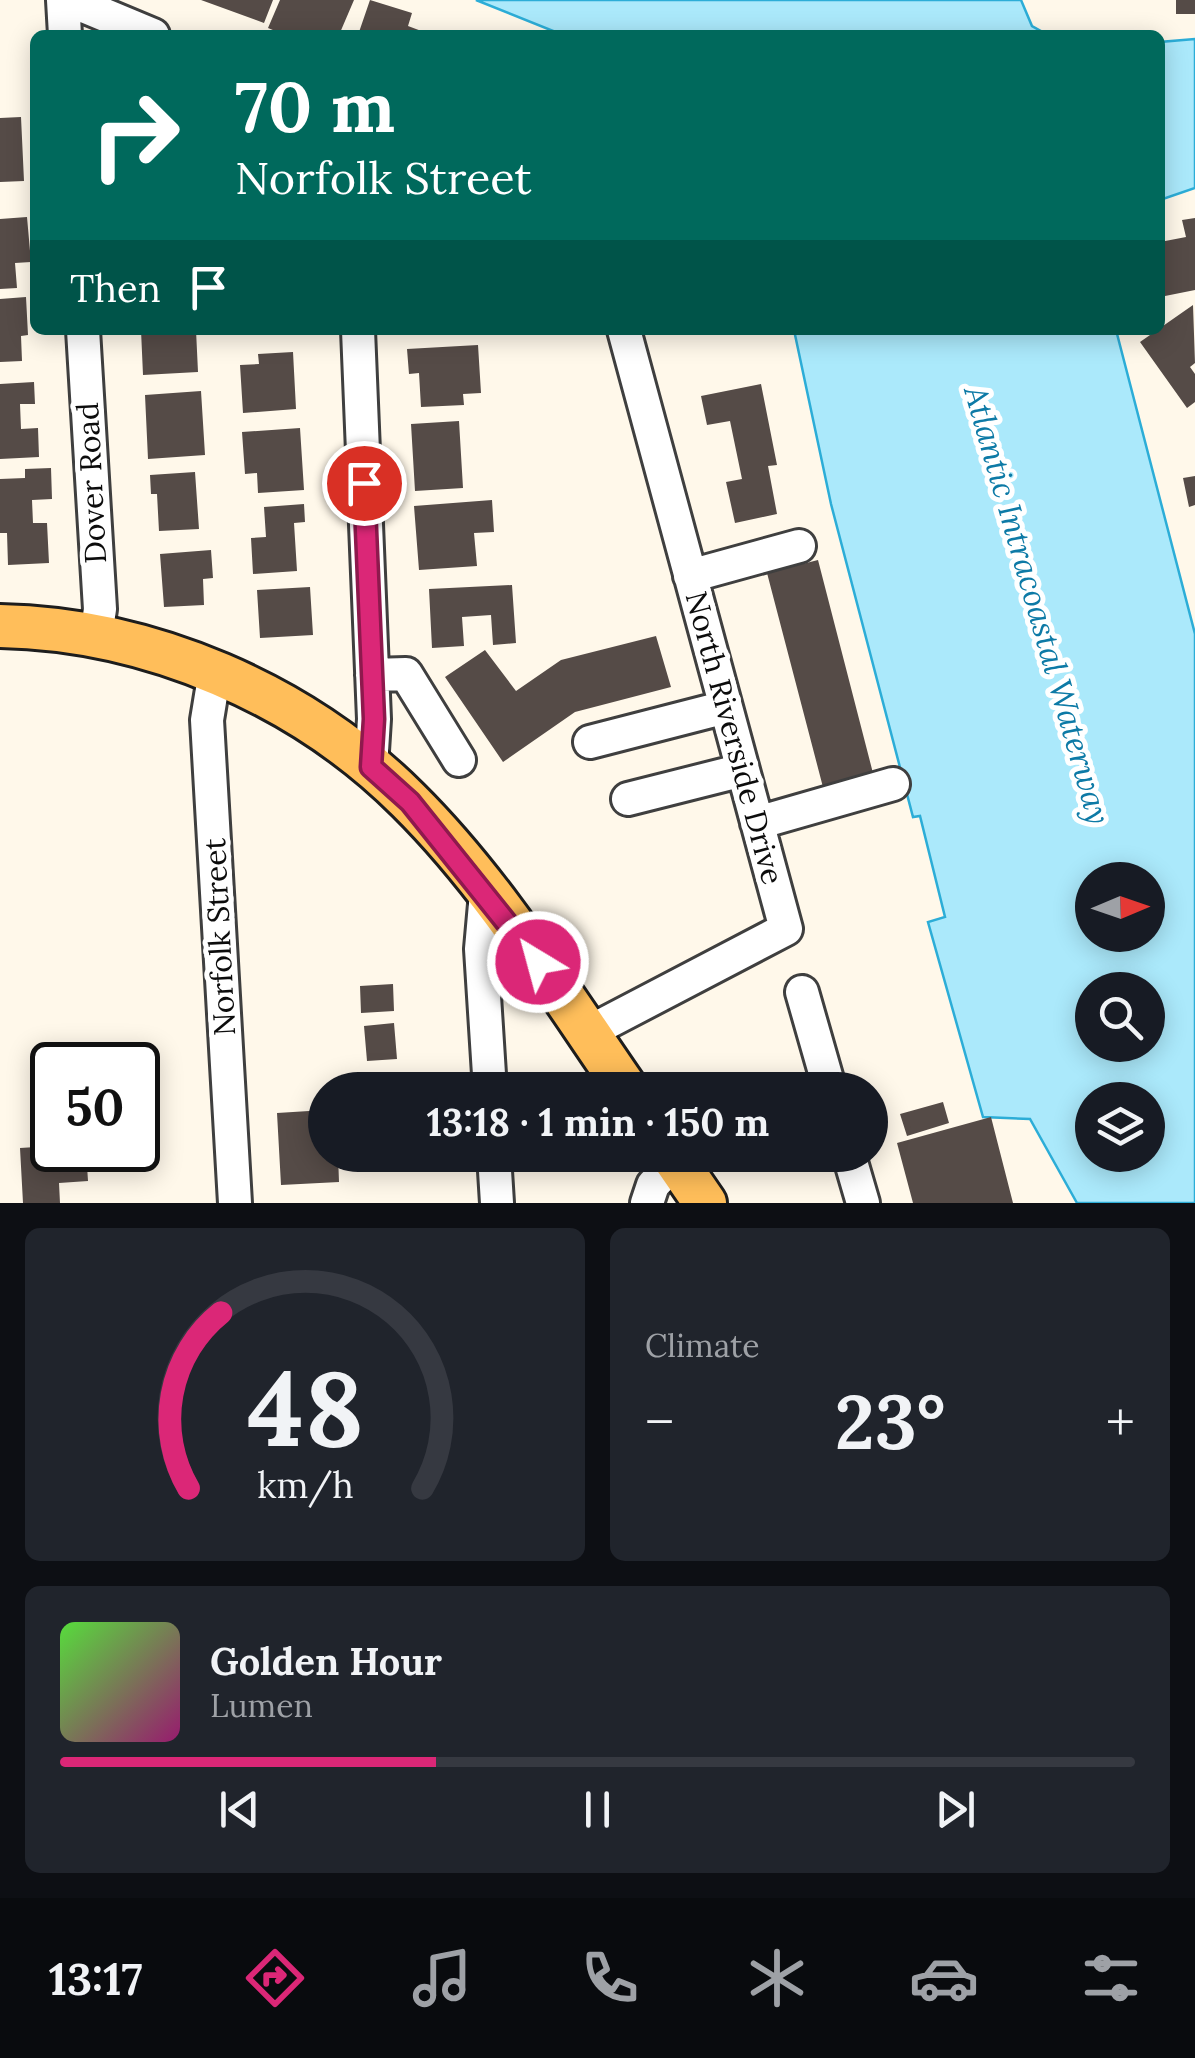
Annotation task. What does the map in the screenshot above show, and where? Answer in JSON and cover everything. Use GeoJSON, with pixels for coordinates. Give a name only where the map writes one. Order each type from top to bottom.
{"type":"FeatureCollection","features":[{"type":"Feature","properties":{"kind":"main road"},"geometry":{"type":"LineString","coordinates":[[0,626],[96,636],[214,671],[318,728],[410,802],[486,893],[615,1072]]}},
{"type":"Feature","properties":{"kind":"main road"},"geometry":{"type":"LineString","coordinates":[[684,1172],[706,1203]]}},
{"type":"Feature","properties":{"kind":"street"},"geometry":{"type":"LineString","coordinates":[[65,30],[66,0],[141,30]]}},
{"type":"Feature","properties":{"kind":"street","name":"Dover Road"},"geometry":{"type":"LineString","coordinates":[[83,335],[100,609],[96,636]]}},
{"type":"Feature","properties":{"kind":"street"},"geometry":{"type":"LineString","coordinates":[[358,335],[372,675],[371,767]]}},
{"type":"Feature","properties":{"kind":"street","name":"North Riverside Drive"},"geometry":{"type":"LineString","coordinates":[[587,1032],[786,929],[625,335]]}},
{"type":"Feature","properties":{"kind":"street"},"geometry":{"type":"LineString","coordinates":[[690,576],[799,546]]}},
{"type":"Feature","properties":{"kind":"street","name":"Norfolk Street"},"geometry":{"type":"LineString","coordinates":[[214,671],[207,720],[235,1203]]}},
{"type":"Feature","properties":{"kind":"street"},"geometry":{"type":"LineString","coordinates":[[372,675],[406,674],[458,760]]}},
{"type":"Feature","properties":{"kind":"street"},"geometry":{"type":"LineString","coordinates":[[590,742],[726,707]]}},
{"type":"Feature","properties":{"kind":"street"},"geometry":{"type":"LineString","coordinates":[[628,800],[743,770]]}},
{"type":"Feature","properties":{"kind":"street"},"geometry":{"type":"LineString","coordinates":[[757,823],[893,784]]}},
{"type":"Feature","properties":{"kind":"street"},"geometry":{"type":"LineString","coordinates":[[486,893],[480,950],[489,1072]]}},
{"type":"Feature","properties":{"kind":"street"},"geometry":{"type":"LineString","coordinates":[[802,992],[825,1072]]}},
{"type":"Feature","properties":{"kind":"street"},"geometry":{"type":"LineString","coordinates":[[495,1172],[496,1203]]}},
{"type":"Feature","properties":{"kind":"street"},"geometry":{"type":"LineString","coordinates":[[647,1203],[664,1172]]}},
{"type":"Feature","properties":{"kind":"street"},"geometry":{"type":"LineString","coordinates":[[854,1172],[863,1203]]}},
{"type":"Feature","properties":{"kind":"water"},"geometry":{"type":"Polygon","coordinates":[[[476,0],[1021,0],[1032,26],[1039,30],[551,30],[476,0]]]}},
{"type":"Feature","properties":{"kind":"water"},"geometry":{"type":"Polygon","coordinates":[[[1195,39],[1195,188],[1165,198],[1165,42],[1195,39]]]}},
{"type":"Feature","properties":{"kind":"water","name":"Atlantic Intracoastal Waterway"},"geometry":{"type":"Polygon","coordinates":[[[795,335],[1117,335],[1195,634],[1195,1203],[1077,1203],[1030,1119],[983,1117],[928,922],[945,917],[920,816],[913,817],[831,504],[795,335]]]}},
{"type":"Feature","properties":{"kind":"building"},"geometry":{"type":"Polygon","coordinates":[[[201,0],[273,0],[264,23],[201,0]]]}},
{"type":"Feature","properties":{"kind":"building"},"geometry":{"type":"Polygon","coordinates":[[[280,0],[354,0],[341,30],[268,28],[280,0]]]}},
{"type":"Feature","properties":{"kind":"building"},"geometry":{"type":"Polygon","coordinates":[[[370,0],[412,13],[408,26],[419,30],[360,30],[370,0]]]}},
{"type":"Feature","properties":{"kind":"building"},"geometry":{"type":"Polygon","coordinates":[[[1176,0],[1195,0],[1195,14],[1176,14],[1176,0]]]}},
{"type":"Feature","properties":{"kind":"building"},"geometry":{"type":"Polygon","coordinates":[[[21,117],[24,181],[0,182],[0,118],[21,117]]]}},
{"type":"Feature","properties":{"kind":"building"},"geometry":{"type":"Polygon","coordinates":[[[27,217],[30,262],[15,263],[17,288],[0,289],[0,219],[27,217]]]}},
{"type":"Feature","properties":{"kind":"building"},"geometry":{"type":"Polygon","coordinates":[[[1195,218],[1195,290],[1165,296],[1165,241],[1186,237],[1182,220],[1195,218]]]}},
{"type":"Feature","properties":{"kind":"building"},"geometry":{"type":"Polygon","coordinates":[[[26,297],[28,335],[21,336],[22,361],[0,362],[0,299],[26,297]]]}},
{"type":"Feature","properties":{"kind":"building"},"geometry":{"type":"Polygon","coordinates":[[[1193,305],[1195,363],[1190,367],[1195,374],[1195,402],[1187,408],[1140,342],[1150,335],[1165,335],[1165,325],[1193,305]]]}},
{"type":"Feature","properties":{"kind":"building"},"geometry":{"type":"Polygon","coordinates":[[[141,335],[196,335],[198,372],[143,375],[141,335]]]}},
{"type":"Feature","properties":{"kind":"building"},"geometry":{"type":"Polygon","coordinates":[[[478,345],[481,393],[463,394],[464,405],[421,407],[419,373],[409,374],[407,349],[478,345]]]}},
{"type":"Feature","properties":{"kind":"building"},"geometry":{"type":"Polygon","coordinates":[[[293,352],[296,409],[243,413],[240,365],[259,364],[258,354],[293,352]]]}},
{"type":"Feature","properties":{"kind":"building"},"geometry":{"type":"Polygon","coordinates":[[[34,382],[35,404],[20,404],[21,429],[38,428],[39,457],[0,459],[0,384],[34,382]]]}},
{"type":"Feature","properties":{"kind":"building"},"geometry":{"type":"Polygon","coordinates":[[[761,384],[777,465],[768,466],[777,514],[735,523],[726,482],[742,479],[730,421],[707,425],[701,396],[761,384]]]}},
{"type":"Feature","properties":{"kind":"building"},"geometry":{"type":"Polygon","coordinates":[[[201,391],[205,455],[148,459],[145,395],[201,391]]]}},
{"type":"Feature","properties":{"kind":"building"},"geometry":{"type":"Polygon","coordinates":[[[459,421],[463,488],[415,491],[411,424],[459,421]]]}},
{"type":"Feature","properties":{"kind":"building"},"geometry":{"type":"Polygon","coordinates":[[[300,428],[304,490],[258,493],[257,473],[245,474],[242,432],[300,428]]]}},
{"type":"Feature","properties":{"kind":"building"},"geometry":{"type":"Polygon","coordinates":[[[51,468],[52,499],[32,500],[33,523],[47,523],[49,563],[8,565],[7,533],[0,533],[0,479],[25,478],[25,469],[51,468]]]}},
{"type":"Feature","properties":{"kind":"building"},"geometry":{"type":"Polygon","coordinates":[[[195,472],[199,529],[159,531],[157,494],[151,494],[150,475],[195,472]]]}},
{"type":"Feature","properties":{"kind":"building"},"geometry":{"type":"Polygon","coordinates":[[[1195,476],[1195,505],[1189,507],[1183,478],[1195,476]]]}},
{"type":"Feature","properties":{"kind":"building"},"geometry":{"type":"Polygon","coordinates":[[[492,500],[494,532],[474,533],[477,566],[419,570],[414,506],[492,500]]]}},
{"type":"Feature","properties":{"kind":"building"},"geometry":{"type":"Polygon","coordinates":[[[304,504],[305,522],[294,523],[297,571],[253,574],[251,538],[266,537],[264,507],[304,504]]]}},
{"type":"Feature","properties":{"kind":"building"},"geometry":{"type":"Polygon","coordinates":[[[211,550],[213,578],[203,579],[204,605],[164,607],[160,554],[211,550]]]}},
{"type":"Feature","properties":{"kind":"building"},"geometry":{"type":"Polygon","coordinates":[[[818,560],[874,777],[824,791],[767,573],[818,560]]]}},
{"type":"Feature","properties":{"kind":"building"},"geometry":{"type":"Polygon","coordinates":[[[512,585],[516,643],[493,645],[491,615],[462,617],[464,646],[432,648],[429,589],[512,585]]]}},
{"type":"Feature","properties":{"kind":"building"},"geometry":{"type":"Polygon","coordinates":[[[310,587],[313,635],[260,638],[257,590],[310,587]]]}},
{"type":"Feature","properties":{"kind":"building"},"geometry":{"type":"Polygon","coordinates":[[[656,636],[671,687],[575,712],[503,762],[445,677],[485,650],[516,691],[561,660],[656,636]]]}},
{"type":"Feature","properties":{"kind":"building"},"geometry":{"type":"Polygon","coordinates":[[[393,984],[394,1011],[361,1013],[360,986],[393,984]]]}},
{"type":"Feature","properties":{"kind":"building"},"geometry":{"type":"Polygon","coordinates":[[[394,1023],[397,1059],[367,1061],[364,1026],[394,1023]]]}},
{"type":"Feature","properties":{"kind":"building"},"geometry":{"type":"Polygon","coordinates":[[[943,1102],[949,1123],[907,1136],[900,1114],[943,1102]]]}},
{"type":"Feature","properties":{"kind":"building"},"geometry":{"type":"Polygon","coordinates":[[[308,1111],[308,1172],[339,1172],[339,1182],[281,1185],[277,1113],[308,1111]]]}},
{"type":"Feature","properties":{"kind":"building"},"geometry":{"type":"Polygon","coordinates":[[[991,1117],[1013,1203],[913,1203],[897,1143],[991,1117]]]}},
{"type":"Feature","properties":{"kind":"building"},"geometry":{"type":"Polygon","coordinates":[[[30,1147],[30,1172],[87,1172],[88,1181],[59,1183],[60,1203],[23,1203],[20,1148],[30,1147]]]}},
{"type":"Feature","properties":{"kind":"route"},"geometry":{"type":"LineString","coordinates":[[364,483],[374,719],[371,767],[410,802],[538,962]]}}]}
